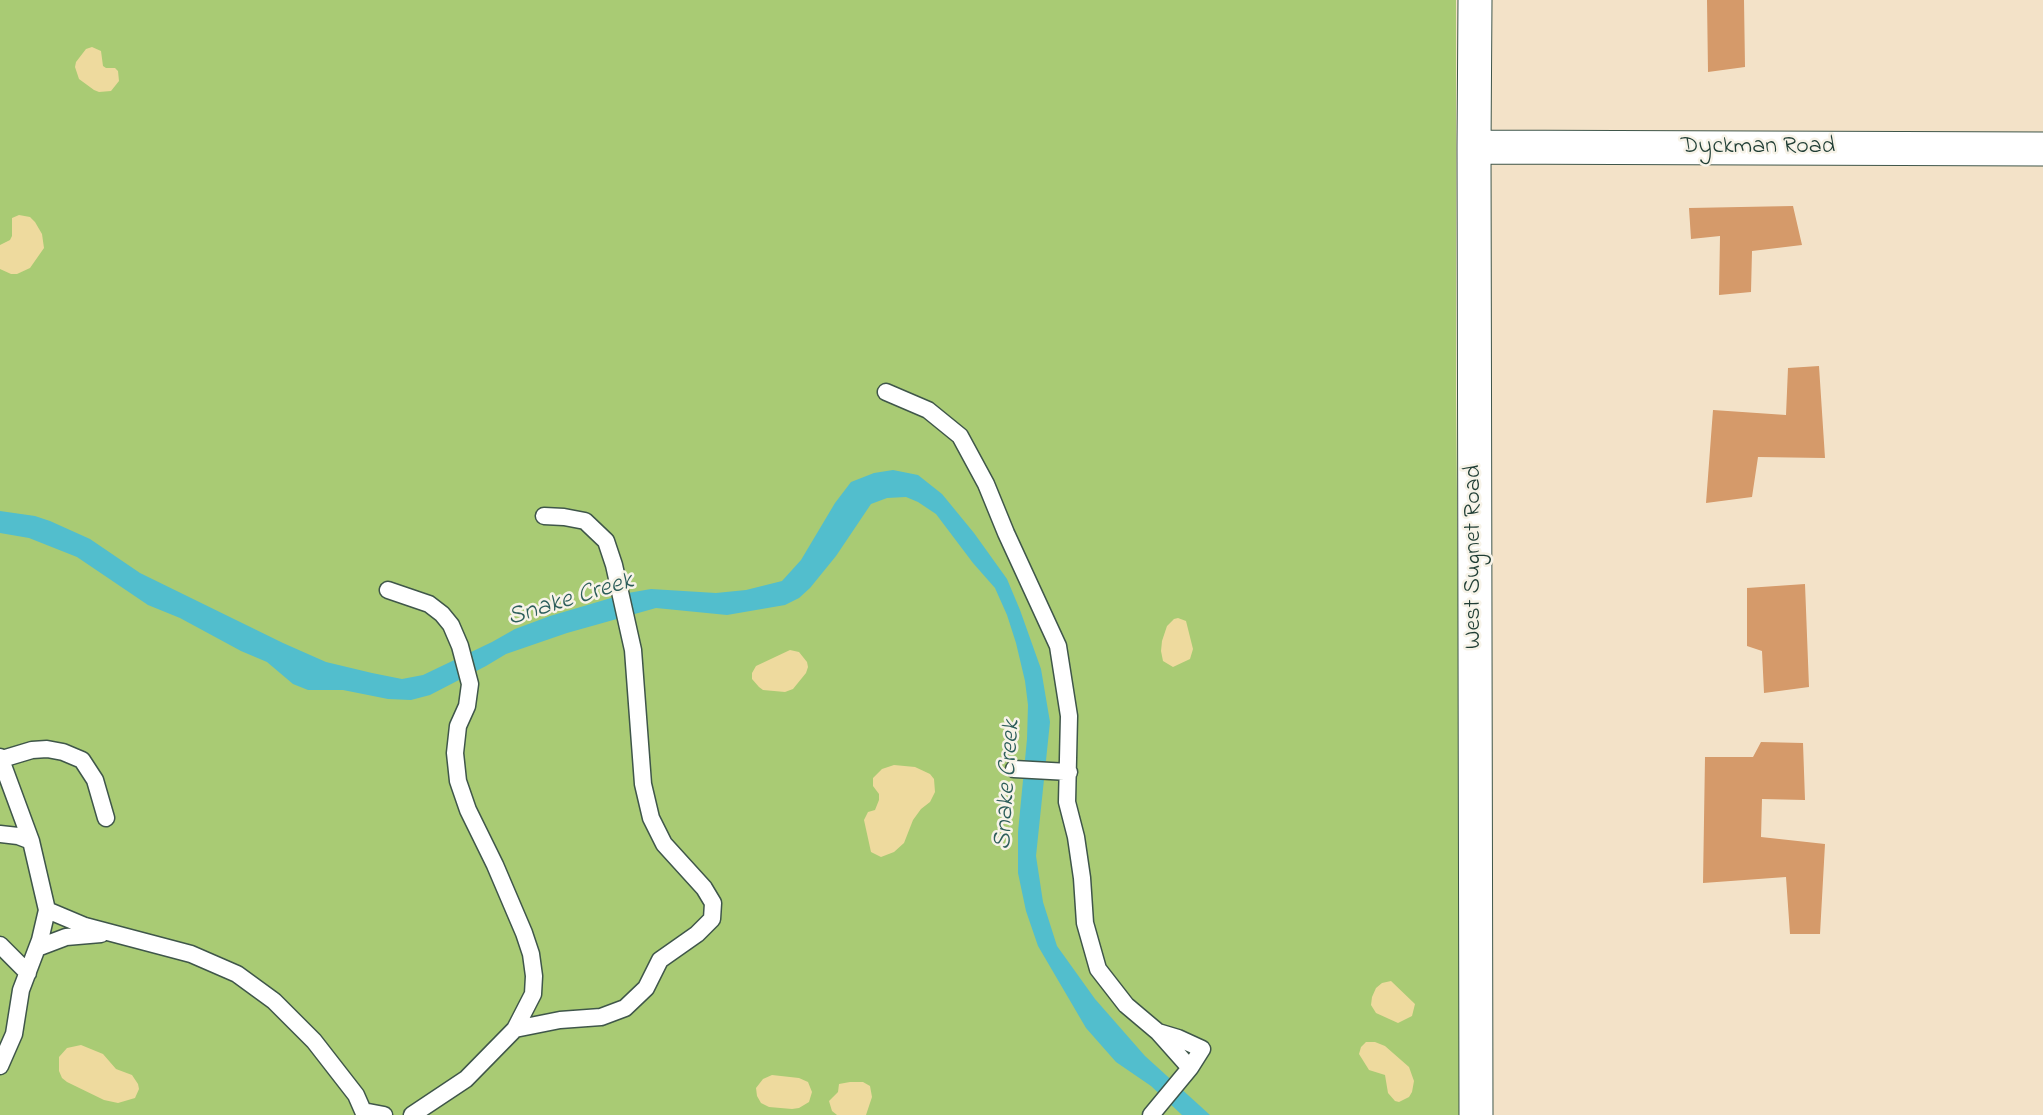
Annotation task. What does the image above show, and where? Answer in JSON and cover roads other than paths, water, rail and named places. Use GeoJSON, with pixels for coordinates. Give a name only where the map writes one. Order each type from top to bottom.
{"type":"FeatureCollection","features":[{"type":"Feature","properties":{"kind":"street","name":"West Sugnet Road"},"geometry":{"type":"LineString","coordinates":[[1475,0],[1476,1115]]}},
{"type":"Feature","properties":{"kind":"street","name":"Dyckman Road"},"geometry":{"type":"LineString","coordinates":[[1474,147],[2043,149]]}},
{"type":"Feature","properties":{"kind":"lane"},"geometry":{"type":"LineString","coordinates":[[886,392],[928,410],[960,436],[986,484],[1058,646],[1069,716],[1067,802],[1076,837],[1085,923],[1098,969],[1126,1005],[1158,1032],[1202,1048],[1190,1068],[1155,1109]]}},
{"type":"Feature","properties":{"kind":"lane"},"geometry":{"type":"LineString","coordinates":[[515,1029],[560,1020],[601,1017],[625,1008],[646,988],[660,960],[712,920],[713,903],[704,888],[664,844],[651,819],[643,784],[633,650],[614,565],[606,541],[585,521],[544,516]]}},
{"type":"Feature","properties":{"kind":"lane"},"geometry":{"type":"LineString","coordinates":[[388,590],[429,604],[442,614],[452,625],[460,646],[470,684],[466,706],[458,726],[455,753],[458,782],[531,954],[534,976],[532,994],[515,1029],[466,1078],[412,1115]]}},
{"type":"Feature","properties":{"kind":"lane"},"geometry":{"type":"LineString","coordinates":[[0,1066],[14,1034],[21,990],[37,948],[47,910],[31,841],[1,758],[32,750],[47,749],[63,752],[82,760],[94,780],[106,819]]}},
{"type":"Feature","properties":{"kind":"lane"},"geometry":{"type":"LineString","coordinates":[[1014,769],[1069,772]]}},
{"type":"Feature","properties":{"kind":"lane"},"geometry":{"type":"LineString","coordinates":[[0,834],[18,836],[31,841]]}},
{"type":"Feature","properties":{"kind":"lane"},"geometry":{"type":"LineString","coordinates":[[47,910],[85,926],[191,954],[237,974],[274,1000],[314,1041],[356,1095],[358,1113],[384,1115]]}},
{"type":"Feature","properties":{"kind":"lane"},"geometry":{"type":"LineString","coordinates":[[37,948],[66,937],[111,933]]}},
{"type":"Feature","properties":{"kind":"lane"},"geometry":{"type":"LineString","coordinates":[[1,946],[28,973]]}},
{"type":"Feature","properties":{"kind":"water"},"geometry":{"type":"Polygon","coordinates":[[[893,470],[918,475],[942,494],[974,533],[1007,579],[1041,669],[1050,722],[1036,856],[1043,902],[1057,946],[1095,999],[1145,1056],[1210,1115],[1182,1115],[1151,1086],[1116,1062],[1086,1028],[1038,946],[1026,911],[1018,873],[1018,832],[1028,705],[1016,643],[995,588],[936,514],[918,502],[906,497],[887,498],[871,504],[836,556],[810,588],[799,598],[785,605],[727,615],[656,608],[567,633],[506,654],[430,695],[411,700],[388,699],[343,690],[308,690],[293,684],[267,662],[241,651],[180,618],[148,605],[77,557],[29,538],[0,533],[0,511],[35,516],[50,521],[90,539],[140,573],[283,643],[326,662],[402,679],[423,675],[515,629],[628,593],[651,589],[716,593],[746,590],[782,581],[801,560],[835,503],[851,482],[874,473],[893,470]]]}},
{"type":"Feature","properties":{"kind":"water label","name":"Snake Creek"},"geometry":{"type":"Point","coordinates":[571,601]}},
{"type":"Feature","properties":{"kind":"water label","name":"Snake Creek"},"geometry":{"type":"Point","coordinates":[1009,785]}}]}
